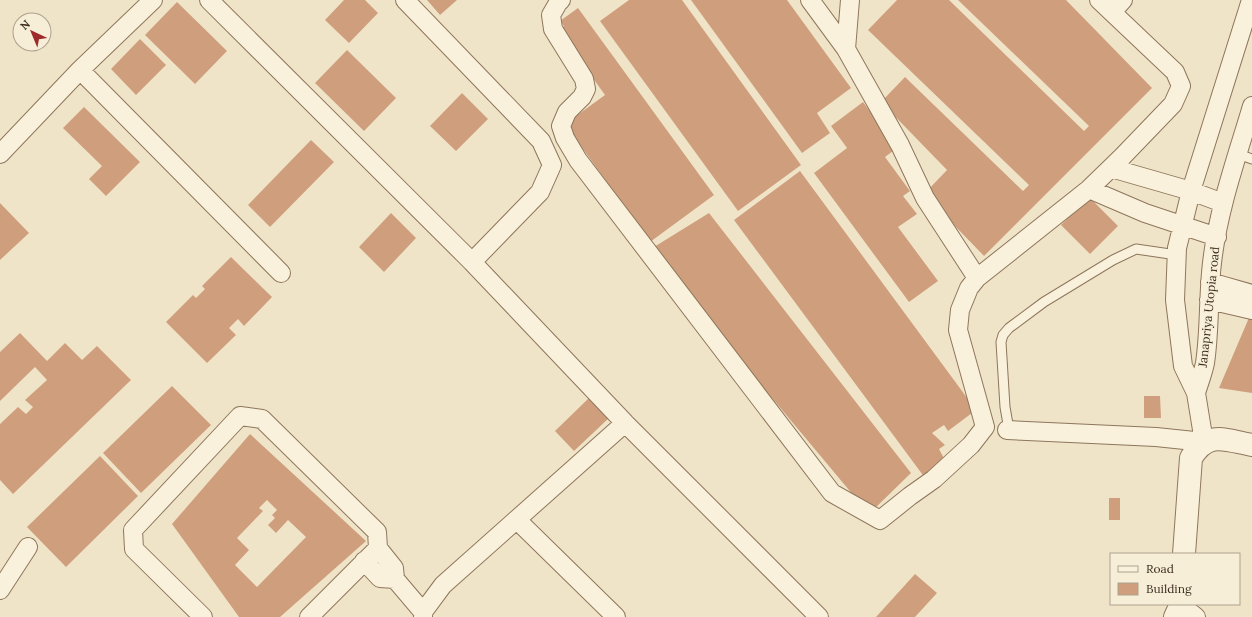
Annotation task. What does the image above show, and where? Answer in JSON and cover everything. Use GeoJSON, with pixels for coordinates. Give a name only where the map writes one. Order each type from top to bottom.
{"type":"FeatureCollection","features":[{"type":"Feature","properties":{"kind":"street"},"geometry":{"type":"LineString","coordinates":[[0,154],[80,70],[153,0]]}},
{"type":"Feature","properties":{"kind":"street"},"geometry":{"type":"LineString","coordinates":[[209,0],[472,262],[625,423],[819,617]]}},
{"type":"Feature","properties":{"kind":"street"},"geometry":{"type":"LineString","coordinates":[[404,0],[541,141],[552,165],[540,192],[472,262]]}},
{"type":"Feature","properties":{"kind":"street"},"geometry":{"type":"LineString","coordinates":[[561,0],[551,15],[553,29],[584,79],[586,89],[582,97],[567,112],[561,126],[565,138],[578,160],[832,493],[880,520],[934,479],[971,445],[985,427],[958,330],[960,310],[969,288],[977,278],[1089,189],[1173,104],[1181,86],[1175,72],[1111,4]]}},
{"type":"Feature","properties":{"kind":"street"},"geometry":{"type":"LineString","coordinates":[[810,0],[846,49],[900,145],[925,198],[977,278]]}},
{"type":"Feature","properties":{"kind":"street"},"geometry":{"type":"LineString","coordinates":[[846,49],[850,0]]}},
{"type":"Feature","properties":{"kind":"street","name":"Janapriya Utopia road"},"geometry":{"type":"LineString","coordinates":[[1196,393],[1183,366],[1175,300],[1177,255],[1182,226],[1191,191],[1251,0]]}},
{"type":"Feature","properties":{"kind":"street"},"geometry":{"type":"LineString","coordinates":[[80,70],[281,273]]}},
{"type":"Feature","properties":{"kind":"street","name":"Janapriya Utopia road"},"geometry":{"type":"LineString","coordinates":[[1196,393],[1205,364],[1212,262],[1223,203],[1245,156],[1252,106]]}},
{"type":"Feature","properties":{"kind":"street"},"geometry":{"type":"LineString","coordinates":[[1111,168],[1191,191],[1223,203]]}},
{"type":"Feature","properties":{"kind":"street"},"geometry":{"type":"LineString","coordinates":[[1089,189],[1144,213],[1217,237]]}},
{"type":"Feature","properties":{"kind":"street"},"geometry":{"type":"LineString","coordinates":[[1210,282],[1252,294]]}},
{"type":"Feature","properties":{"kind":"street"},"geometry":{"type":"LineString","coordinates":[[1209,300],[1252,310]]}},
{"type":"Feature","properties":{"kind":"street"},"geometry":{"type":"LineString","coordinates":[[1196,393],[1204,442]]}},
{"type":"Feature","properties":{"kind":"street"},"geometry":{"type":"LineString","coordinates":[[203,617],[134,549],[133,530],[240,416],[262,419],[377,532],[378,548],[394,568],[395,579],[423,614],[443,586],[625,423]]}},
{"type":"Feature","properties":{"kind":"street"},"geometry":{"type":"LineString","coordinates":[[1008,430],[1156,437],[1204,442],[1218,438],[1252,445]]}},
{"type":"Feature","properties":{"kind":"street"},"geometry":{"type":"LineString","coordinates":[[1184,553],[1191,458],[1204,442]]}},
{"type":"Feature","properties":{"kind":"street"},"geometry":{"type":"LineString","coordinates":[[517,520],[616,617]]}},
{"type":"Feature","properties":{"kind":"street"},"geometry":{"type":"LineString","coordinates":[[0,590],[28,547]]}},
{"type":"Feature","properties":{"kind":"street"},"geometry":{"type":"LineString","coordinates":[[309,617],[378,548]]}},
{"type":"Feature","properties":{"kind":"street"},"geometry":{"type":"LineString","coordinates":[[364,561],[380,578],[395,579]]}},
{"type":"Feature","properties":{"kind":"lane"},"geometry":{"type":"LineString","coordinates":[[1008,430],[1001,342],[1003,335],[1009,328],[1044,302],[1113,260],[1136,249],[1177,255]]}},
{"type":"Feature","properties":{"kind":"building"},"geometry":{"type":"Polygon","coordinates":[[[344,0],[365,0],[378,13],[349,43],[325,20],[344,0]]]}},
{"type":"Feature","properties":{"kind":"building"},"geometry":{"type":"Polygon","coordinates":[[[427,0],[457,0],[440,15],[427,0]]]}},
{"type":"Feature","properties":{"kind":"building"},"geometry":{"type":"Polygon","coordinates":[[[629,0],[682,0],[801,165],[738,211],[600,21],[629,0]]]}},
{"type":"Feature","properties":{"kind":"building"},"geometry":{"type":"Polygon","coordinates":[[[691,0],[787,0],[851,88],[817,113],[830,133],[802,153],[691,0]]]}},
{"type":"Feature","properties":{"kind":"building"},"geometry":{"type":"Polygon","coordinates":[[[897,0],[949,0],[1084,131],[1089,126],[958,0],[1066,0],[1152,88],[984,256],[924,194],[947,170],[881,102],[905,77],[1023,191],[1029,185],[868,30],[897,0]]]}},
{"type":"Feature","properties":{"kind":"building"},"geometry":{"type":"Polygon","coordinates":[[[177,2],[227,51],[195,84],[145,35],[177,2]]]}},
{"type":"Feature","properties":{"kind":"building"},"geometry":{"type":"Polygon","coordinates":[[[578,8],[714,195],[650,242],[565,124],[605,95],[559,31],[564,26],[560,21],[578,8]]]}},
{"type":"Feature","properties":{"kind":"building"},"geometry":{"type":"Polygon","coordinates":[[[140,39],[166,65],[136,95],[111,69],[140,39]]]}},
{"type":"Feature","properties":{"kind":"building"},"geometry":{"type":"Polygon","coordinates":[[[347,50],[396,98],[364,131],[315,83],[347,50]]]}},
{"type":"Feature","properties":{"kind":"building"},"geometry":{"type":"Polygon","coordinates":[[[462,93],[488,119],[456,151],[430,126],[462,93]]]}},
{"type":"Feature","properties":{"kind":"building"},"geometry":{"type":"Polygon","coordinates":[[[863,102],[897,148],[885,157],[910,191],[903,196],[917,214],[898,227],[938,281],[909,302],[814,173],[847,148],[831,126],[863,102]]]}},
{"type":"Feature","properties":{"kind":"building"},"geometry":{"type":"Polygon","coordinates":[[[84,107],[140,162],[106,196],[89,179],[102,166],[63,128],[84,107]]]}},
{"type":"Feature","properties":{"kind":"building"},"geometry":{"type":"Polygon","coordinates":[[[311,140],[334,162],[270,227],[248,205],[311,140]]]}},
{"type":"Feature","properties":{"kind":"building"},"geometry":{"type":"Polygon","coordinates":[[[800,171],[976,410],[948,431],[944,425],[932,433],[945,445],[939,449],[947,464],[925,478],[734,220],[800,171]]]}},
{"type":"Feature","properties":{"kind":"building"},"geometry":{"type":"Polygon","coordinates":[[[1089,197],[1118,226],[1090,254],[1061,225],[1089,197]]]}},
{"type":"Feature","properties":{"kind":"building"},"geometry":{"type":"Polygon","coordinates":[[[0,203],[29,233],[0,260],[0,203]]]}},
{"type":"Feature","properties":{"kind":"building"},"geometry":{"type":"Polygon","coordinates":[[[391,213],[416,238],[384,272],[359,247],[391,213]]]}},
{"type":"Feature","properties":{"kind":"building"},"geometry":{"type":"Polygon","coordinates":[[[709,213],[911,473],[869,514],[742,362],[654,247],[709,213]]]}},
{"type":"Feature","properties":{"kind":"building"},"geometry":{"type":"Polygon","coordinates":[[[231,257],[272,297],[244,326],[238,319],[229,328],[236,335],[207,363],[166,322],[193,295],[196,298],[205,289],[202,286],[231,257]]]}},
{"type":"Feature","properties":{"kind":"building"},"geometry":{"type":"Polygon","coordinates":[[[1251,313],[1252,393],[1219,388],[1251,313]]]}},
{"type":"Feature","properties":{"kind":"building"},"geometry":{"type":"Polygon","coordinates":[[[20,333],[47,361],[65,343],[82,360],[97,346],[131,380],[13,494],[0,480],[0,424],[18,407],[26,414],[33,407],[25,400],[47,380],[35,367],[0,401],[0,352],[20,333]]]}},
{"type":"Feature","properties":{"kind":"building"},"geometry":{"type":"Polygon","coordinates":[[[172,386],[211,425],[141,493],[103,453],[172,386]]]}},
{"type":"Feature","properties":{"kind":"building"},"geometry":{"type":"Polygon","coordinates":[[[1144,396],[1160,396],[1161,418],[1144,418],[1144,396]]]}},
{"type":"Feature","properties":{"kind":"building"},"geometry":{"type":"Polygon","coordinates":[[[590,397],[610,417],[574,451],[555,431],[590,397]]]}},
{"type":"Feature","properties":{"kind":"building"},"geometry":{"type":"Polygon","coordinates":[[[250,434],[366,541],[280,617],[239,617],[172,524],[250,434]],[[267,500],[259,508],[263,511],[237,538],[249,550],[235,565],[257,587],[306,537],[288,520],[276,533],[268,525],[275,518],[272,515],[277,510],[267,500]]]}},
{"type":"Feature","properties":{"kind":"building"},"geometry":{"type":"Polygon","coordinates":[[[100,456],[138,496],[66,567],[27,527],[100,456]]]}},
{"type":"Feature","properties":{"kind":"building"},"geometry":{"type":"Polygon","coordinates":[[[1109,498],[1120,498],[1120,520],[1109,520],[1109,498]]]}},
{"type":"Feature","properties":{"kind":"building"},"geometry":{"type":"Polygon","coordinates":[[[915,574],[937,593],[915,617],[876,617],[915,574]]]}}]}
